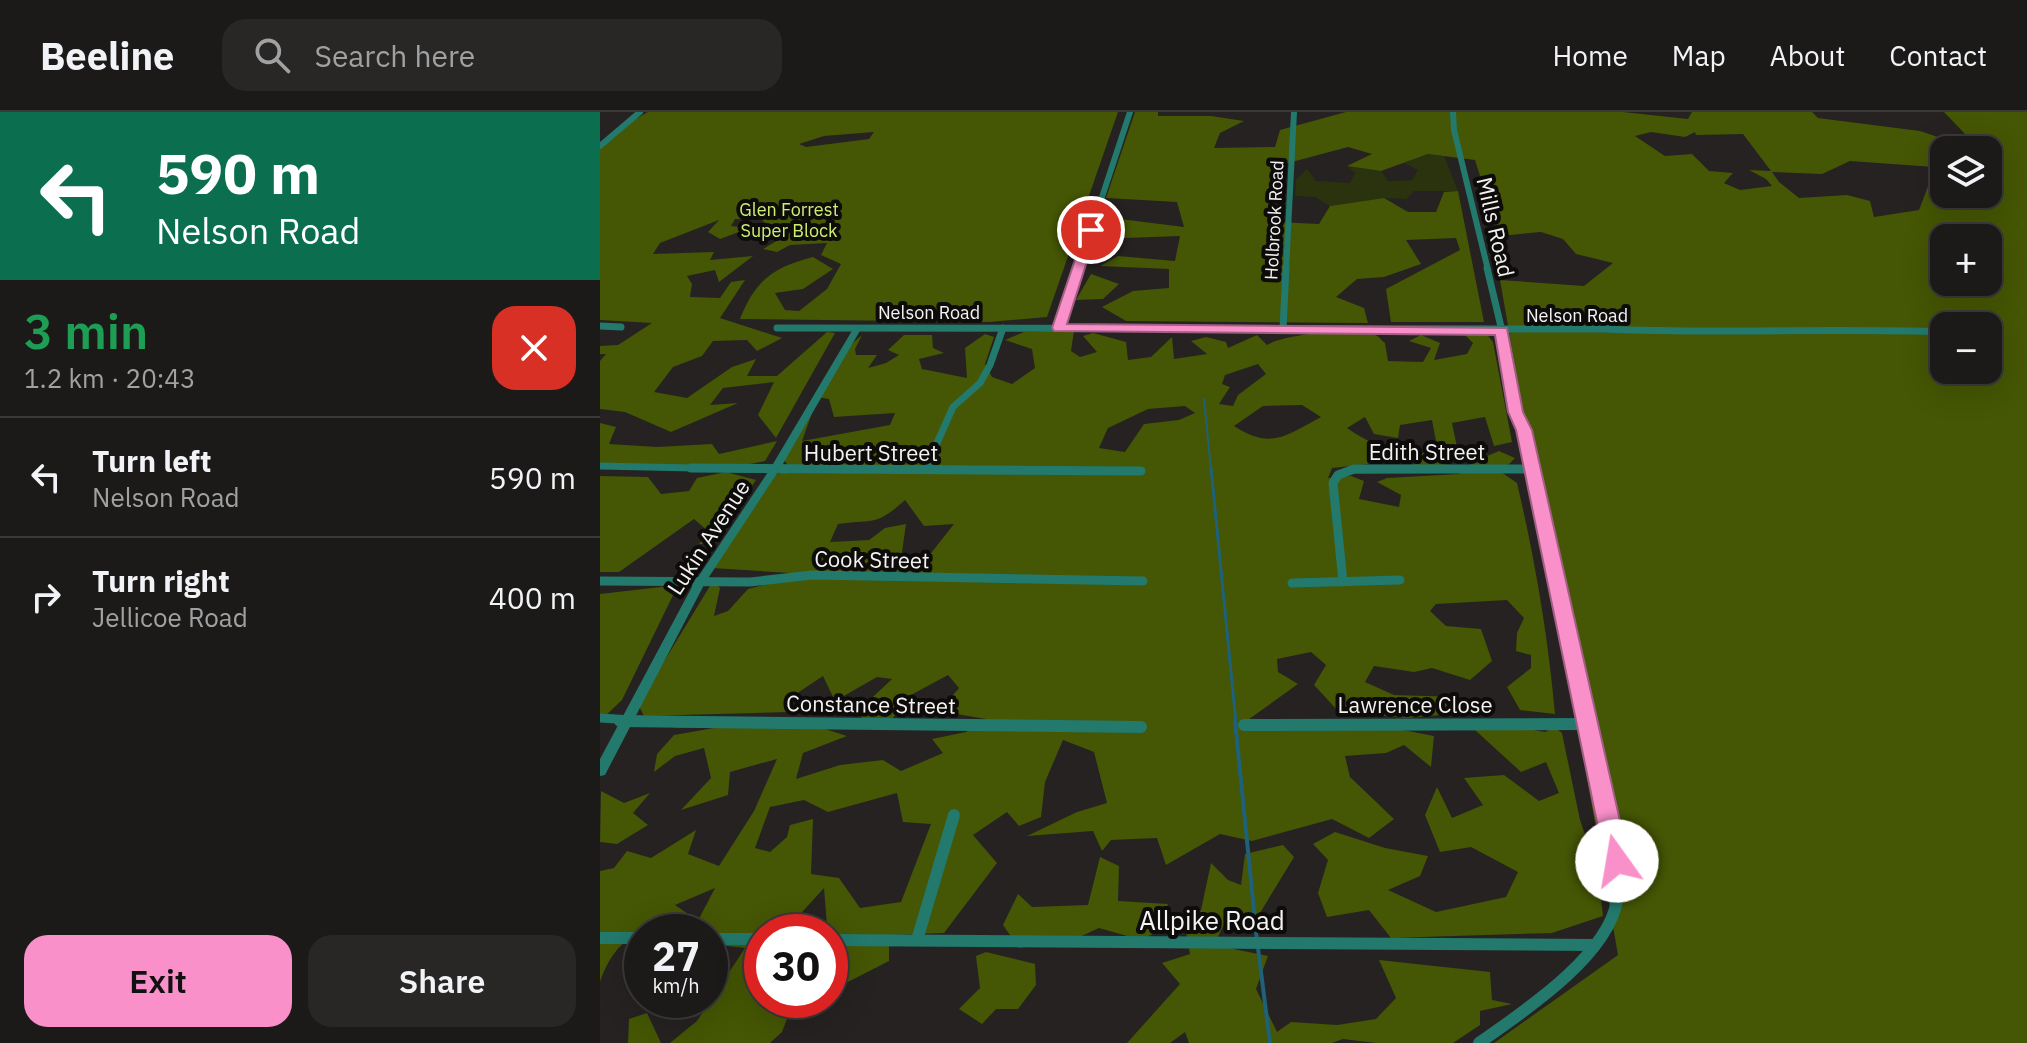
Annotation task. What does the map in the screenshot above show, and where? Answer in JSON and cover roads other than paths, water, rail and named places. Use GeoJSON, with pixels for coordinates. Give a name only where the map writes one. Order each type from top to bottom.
{"type":"FeatureCollection","features":[{"type":"Feature","properties":{"kind":"street"},"geometry":{"type":"LineString","coordinates":[[600,146],[640,112]]}},
{"type":"Feature","properties":{"kind":"street"},"geometry":{"type":"LineString","coordinates":[[1059,328],[1130,112]]}},
{"type":"Feature","properties":{"kind":"street","name":"Holbrook Road"},"geometry":{"type":"LineString","coordinates":[[1283,329],[1294,112]]}},
{"type":"Feature","properties":{"kind":"street","name":"Mills Road"},"geometry":{"type":"LineString","coordinates":[[1453,112],[1454,130],[1502,331],[1515,412],[1524,430],[1617,861],[1620,890],[1614,914],[1593,945]]}},
{"type":"Feature","properties":{"kind":"street"},"geometry":{"type":"LineString","coordinates":[[600,326],[621,327]]}},
{"type":"Feature","properties":{"kind":"street","name":"Nelson Road"},"geometry":{"type":"LineString","coordinates":[[777,328],[1798,331],[1842,328],[1930,331]]}},
{"type":"Feature","properties":{"kind":"street"},"geometry":{"type":"LineString","coordinates":[[925,470],[953,407],[980,383],[990,365],[1003,328]]}},
{"type":"Feature","properties":{"kind":"street","name":"Lukin Avenue"},"geometry":{"type":"LineString","coordinates":[[600,771],[652,668],[700,583],[775,469],[857,329]]}},
{"type":"Feature","properties":{"kind":"street","name":"Hubert Street"},"geometry":{"type":"LineString","coordinates":[[600,466],[1141,471]]}},
{"type":"Feature","properties":{"kind":"street","name":"Edith Street"},"geometry":{"type":"LineString","coordinates":[[1343,582],[1333,483],[1338,475],[1354,469],[1530,469]]}},
{"type":"Feature","properties":{"kind":"street","name":"Cook Street"},"geometry":{"type":"LineString","coordinates":[[600,581],[700,583],[812,575],[1093,583],[1143,581]]}},
{"type":"Feature","properties":{"kind":"street"},"geometry":{"type":"LineString","coordinates":[[1292,583],[1400,580]]}},
{"type":"Feature","properties":{"kind":"street","name":"Constance Street"},"geometry":{"type":"LineString","coordinates":[[600,718],[626,722],[1141,727]]}},
{"type":"Feature","properties":{"kind":"street","name":"Lawrence Close"},"geometry":{"type":"LineString","coordinates":[[1244,725],[1586,724]]}},
{"type":"Feature","properties":{"kind":"street"},"geometry":{"type":"LineString","coordinates":[[917,940],[954,815]]}},
{"type":"Feature","properties":{"kind":"street"},"geometry":{"type":"LineString","coordinates":[[600,938],[624,938]]}},
{"type":"Feature","properties":{"kind":"street","name":"Allpike Road"},"geometry":{"type":"LineString","coordinates":[[848,940],[1593,945]]}},
{"type":"Feature","properties":{"kind":"street"},"geometry":{"type":"LineString","coordinates":[[1479,1043],[1531,1006],[1593,945]]}},
{"type":"Feature","properties":{"kind":"waterway"},"geometry":{"type":"LineString","coordinates":[[1204,399],[1211,470]]}},
{"type":"Feature","properties":{"kind":"waterway"},"geometry":{"type":"LineString","coordinates":[[1211,468],[1236,723]]}},
{"type":"Feature","properties":{"kind":"waterway"},"geometry":{"type":"LineString","coordinates":[[1235,721],[1257,941]]}},
{"type":"Feature","properties":{"kind":"waterway"},"geometry":{"type":"LineString","coordinates":[[1258,948],[1270,1043]]}},
{"type":"Feature","properties":{"kind":"park label","name":"Glen Forrest Super Block"},"geometry":{"type":"Point","coordinates":[789,219]}}]}
